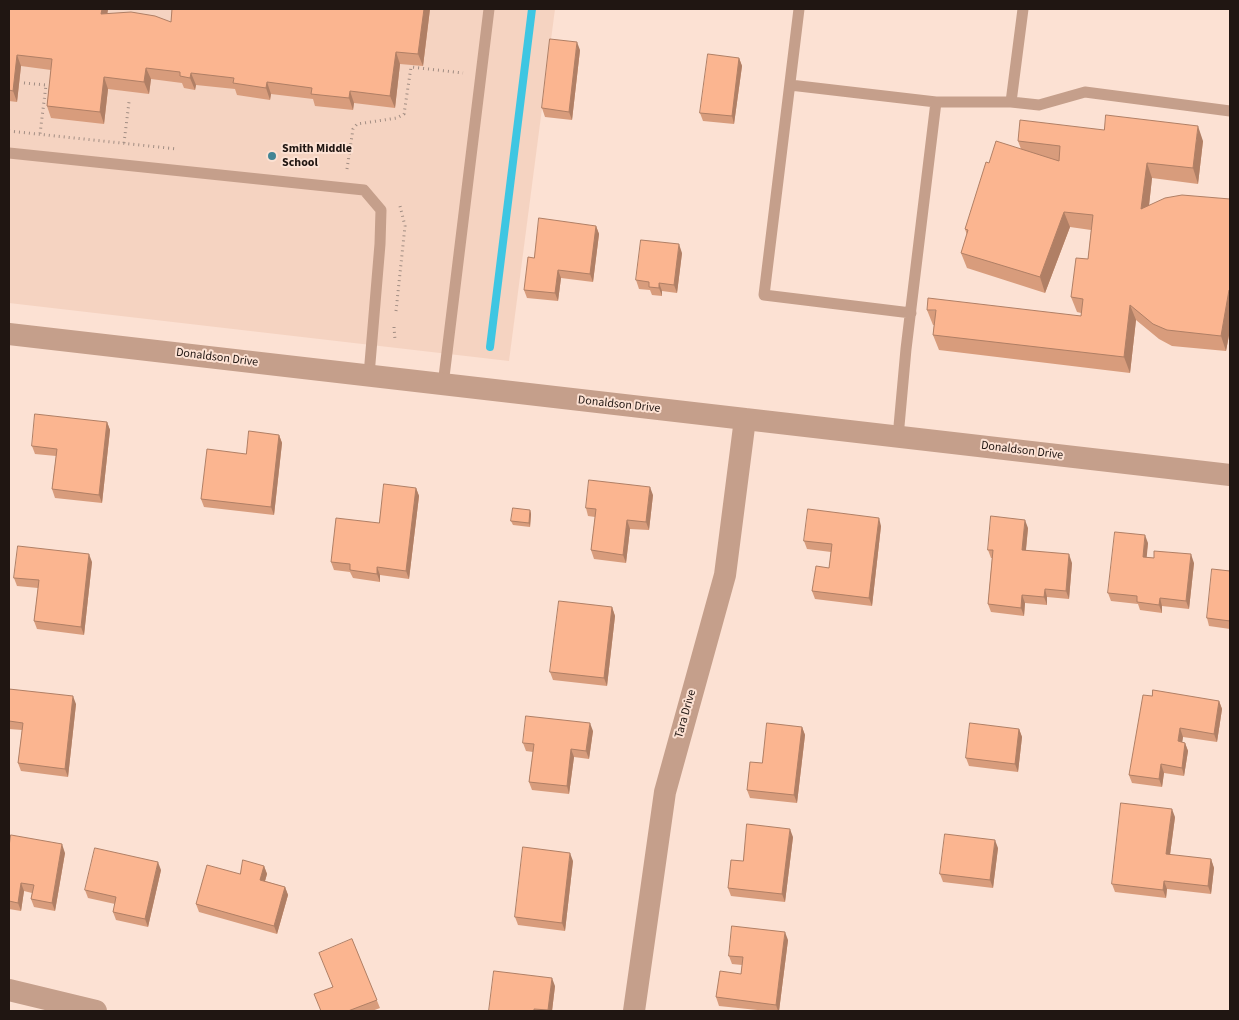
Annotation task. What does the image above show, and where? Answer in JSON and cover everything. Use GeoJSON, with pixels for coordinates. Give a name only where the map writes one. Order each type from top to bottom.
{"type":"FeatureCollection","features":[{"type":"Feature","properties":{"kind":"street","name":"Donaldson Drive"},"geometry":{"type":"LineString","coordinates":[[9,334],[1230,476]]}},
{"type":"Feature","properties":{"kind":"street","name":"Tara Drive"},"geometry":{"type":"LineString","coordinates":[[634,1011],[657,836],[665,792],[725,575],[746,419]]}},
{"type":"Feature","properties":{"kind":"street"},"geometry":{"type":"LineString","coordinates":[[9,990],[96,1011]]}},
{"type":"Feature","properties":{"kind":"lane"},"geometry":{"type":"LineString","coordinates":[[443,385],[489,9]]}},
{"type":"Feature","properties":{"kind":"lane"},"geometry":{"type":"LineString","coordinates":[[799,9],[764,295],[911,313]]}},
{"type":"Feature","properties":{"kind":"lane"},"geometry":{"type":"LineString","coordinates":[[1012,102],[1023,9]]}},
{"type":"Feature","properties":{"kind":"lane"},"geometry":{"type":"LineString","coordinates":[[790,86],[936,102],[1012,102],[1039,105],[1085,92],[1230,111]]}},
{"type":"Feature","properties":{"kind":"lane"},"geometry":{"type":"LineString","coordinates":[[898,437],[936,102]]}},
{"type":"Feature","properties":{"kind":"lane"},"geometry":{"type":"LineString","coordinates":[[9,153],[364,190],[381,210],[369,376]]}},
{"type":"Feature","properties":{"kind":"path"},"geometry":{"type":"LineString","coordinates":[[347,170],[352,129],[357,124],[397,118],[404,114],[411,67],[480,75]]}},
{"type":"Feature","properties":{"kind":"path"},"geometry":{"type":"LineString","coordinates":[[24,83],[51,86]]}},
{"type":"Feature","properties":{"kind":"path"},"geometry":{"type":"LineString","coordinates":[[40,134],[46,85]]}},
{"type":"Feature","properties":{"kind":"path"},"geometry":{"type":"LineString","coordinates":[[124,143],[129,102]]}},
{"type":"Feature","properties":{"kind":"shaded area","name":"Smith Middle School"},"geometry":{"type":"Polygon","coordinates":[[[9,9],[555,9],[509,361],[9,303],[9,9]]]}},
{"type":"Feature","properties":{"kind":"building"},"geometry":{"type":"Polygon","coordinates":[[[9,9],[102,9],[101,14],[131,12],[155,16],[171,22],[172,9],[424,9],[418,54],[396,52],[390,96],[350,91],[349,98],[311,94],[312,88],[267,82],[266,88],[233,83],[234,78],[191,73],[190,78],[180,76],[180,72],[146,68],[144,82],[104,77],[100,112],[47,106],[52,59],[17,55],[13,91],[9,90],[9,9]]]}},
{"type":"Feature","properties":{"kind":"building"},"geometry":{"type":"Polygon","coordinates":[[[550,39],[577,42],[569,112],[542,108],[550,39]]]}},
{"type":"Feature","properties":{"kind":"building"},"geometry":{"type":"Polygon","coordinates":[[[708,54],[739,58],[732,116],[700,113],[708,54]]]}},
{"type":"Feature","properties":{"kind":"building"},"geometry":{"type":"Polygon","coordinates":[[[1106,115],[1198,126],[1193,168],[1147,163],[1141,209],[1165,198],[1182,195],[1230,199],[1230,290],[1221,336],[1167,330],[1153,324],[1130,305],[1124,357],[933,335],[936,310],[927,310],[928,298],[1081,316],[1083,299],[1071,297],[1076,258],[1088,259],[1093,215],[1064,212],[1040,277],[961,253],[968,230],[965,229],[986,162],[989,163],[996,141],[1059,161],[1060,146],[1018,141],[1020,120],[1104,130],[1106,115]]]}},
{"type":"Feature","properties":{"kind":"building"},"geometry":{"type":"Polygon","coordinates":[[[539,218],[596,226],[590,274],[558,270],[555,293],[524,290],[528,257],[534,258],[539,218]]]}},
{"type":"Feature","properties":{"kind":"building"},"geometry":{"type":"Polygon","coordinates":[[[641,240],[679,244],[674,285],[659,283],[659,288],[649,287],[649,282],[636,280],[641,240]]]}},
{"type":"Feature","properties":{"kind":"building"},"geometry":{"type":"Polygon","coordinates":[[[35,414],[107,422],[99,495],[52,489],[57,449],[32,446],[35,414]]]}},
{"type":"Feature","properties":{"kind":"building"},"geometry":{"type":"Polygon","coordinates":[[[249,431],[279,435],[271,507],[201,499],[207,449],[246,454],[249,431]]]}},
{"type":"Feature","properties":{"kind":"building"},"geometry":{"type":"Polygon","coordinates":[[[589,480],[650,487],[646,522],[627,520],[623,555],[591,550],[596,509],[586,508],[589,480]]]}},
{"type":"Feature","properties":{"kind":"building"},"geometry":{"type":"Polygon","coordinates":[[[384,484],[416,488],[406,571],[377,567],[377,574],[350,570],[350,564],[331,562],[336,518],[379,523],[384,484]]]}},
{"type":"Feature","properties":{"kind":"building"},"geometry":{"type":"Polygon","coordinates":[[[513,508],[530,510],[529,523],[511,521],[513,508]]]}},
{"type":"Feature","properties":{"kind":"building"},"geometry":{"type":"Polygon","coordinates":[[[808,509],[879,518],[869,598],[812,591],[816,566],[829,568],[832,544],[804,541],[808,509]]]}},
{"type":"Feature","properties":{"kind":"building"},"geometry":{"type":"Polygon","coordinates":[[[991,516],[1025,520],[1022,550],[1069,554],[1066,591],[1045,589],[1044,597],[1022,595],[1021,608],[988,604],[993,550],[988,550],[991,516]]]}},
{"type":"Feature","properties":{"kind":"building"},"geometry":{"type":"Polygon","coordinates":[[[1115,532],[1145,535],[1143,557],[1154,558],[1154,551],[1191,554],[1186,601],[1160,598],[1159,605],[1137,602],[1137,596],[1108,593],[1115,532]]]}},
{"type":"Feature","properties":{"kind":"building"},"geometry":{"type":"Polygon","coordinates":[[[18,546],[89,554],[81,627],[34,621],[39,580],[14,578],[18,546]]]}},
{"type":"Feature","properties":{"kind":"building"},"geometry":{"type":"Polygon","coordinates":[[[1212,569],[1230,571],[1230,621],[1207,618],[1212,569]]]}},
{"type":"Feature","properties":{"kind":"building"},"geometry":{"type":"Polygon","coordinates":[[[559,601],[612,607],[604,678],[550,672],[559,601]]]}},
{"type":"Feature","properties":{"kind":"building"},"geometry":{"type":"Polygon","coordinates":[[[9,689],[73,696],[65,769],[18,763],[23,723],[9,721],[9,689]]]}},
{"type":"Feature","properties":{"kind":"building"},"geometry":{"type":"Polygon","coordinates":[[[1153,690],[1219,701],[1214,734],[1180,728],[1178,741],[1185,743],[1182,768],[1161,764],[1159,779],[1129,775],[1143,695],[1152,696],[1153,690]]]}},
{"type":"Feature","properties":{"kind":"building"},"geometry":{"type":"Polygon","coordinates":[[[526,716],[590,723],[586,751],[571,749],[567,786],[529,782],[534,744],[523,743],[526,716]]]}},
{"type":"Feature","properties":{"kind":"building"},"geometry":{"type":"Polygon","coordinates":[[[767,723],[802,727],[794,795],[747,790],[750,762],[762,763],[767,723]]]}},
{"type":"Feature","properties":{"kind":"building"},"geometry":{"type":"Polygon","coordinates":[[[970,723],[1019,729],[1015,764],[966,758],[970,723]]]}},
{"type":"Feature","properties":{"kind":"building"},"geometry":{"type":"Polygon","coordinates":[[[1121,803],[1172,809],[1166,854],[1211,859],[1208,886],[1164,881],[1163,890],[1112,884],[1121,803]]]}},
{"type":"Feature","properties":{"kind":"building"},"geometry":{"type":"Polygon","coordinates":[[[747,824],[790,829],[782,894],[728,888],[731,860],[743,861],[747,824]]]}},
{"type":"Feature","properties":{"kind":"building"},"geometry":{"type":"Polygon","coordinates":[[[945,834],[995,840],[990,880],[940,874],[945,834]]]}},
{"type":"Feature","properties":{"kind":"building"},"geometry":{"type":"Polygon","coordinates":[[[11,835],[62,844],[52,903],[31,899],[34,885],[21,883],[18,903],[9,901],[9,847],[11,835]]]}},
{"type":"Feature","properties":{"kind":"building"},"geometry":{"type":"Polygon","coordinates":[[[523,847],[570,853],[562,923],[515,917],[523,847]]]}},
{"type":"Feature","properties":{"kind":"building"},"geometry":{"type":"Polygon","coordinates":[[[95,848],[158,862],[145,919],[113,912],[116,897],[85,890],[95,848]]]}},
{"type":"Feature","properties":{"kind":"building"},"geometry":{"type":"Polygon","coordinates":[[[243,860],[264,866],[260,880],[285,887],[274,926],[196,904],[207,865],[240,874],[243,860]]]}},
{"type":"Feature","properties":{"kind":"building"},"geometry":{"type":"Polygon","coordinates":[[[732,926],[785,932],[776,1005],[716,997],[720,971],[741,974],[743,957],[729,956],[732,926]]]}},
{"type":"Feature","properties":{"kind":"building"},"geometry":{"type":"Polygon","coordinates":[[[352,939],[377,1000],[348,1011],[321,1011],[314,994],[333,987],[319,953],[352,939]]]}},
{"type":"Feature","properties":{"kind":"building"},"geometry":{"type":"Polygon","coordinates":[[[494,971],[552,978],[548,1010],[489,1011],[494,971]]]}},
{"type":"Feature","properties":{"kind":"waterway"},"geometry":{"type":"LineString","coordinates":[[490,347],[532,9]]}},
{"type":"Feature","properties":{"kind":"place","name":"Smith Middle School"},"geometry":{"type":"Point","coordinates":[272,156]}}]}
